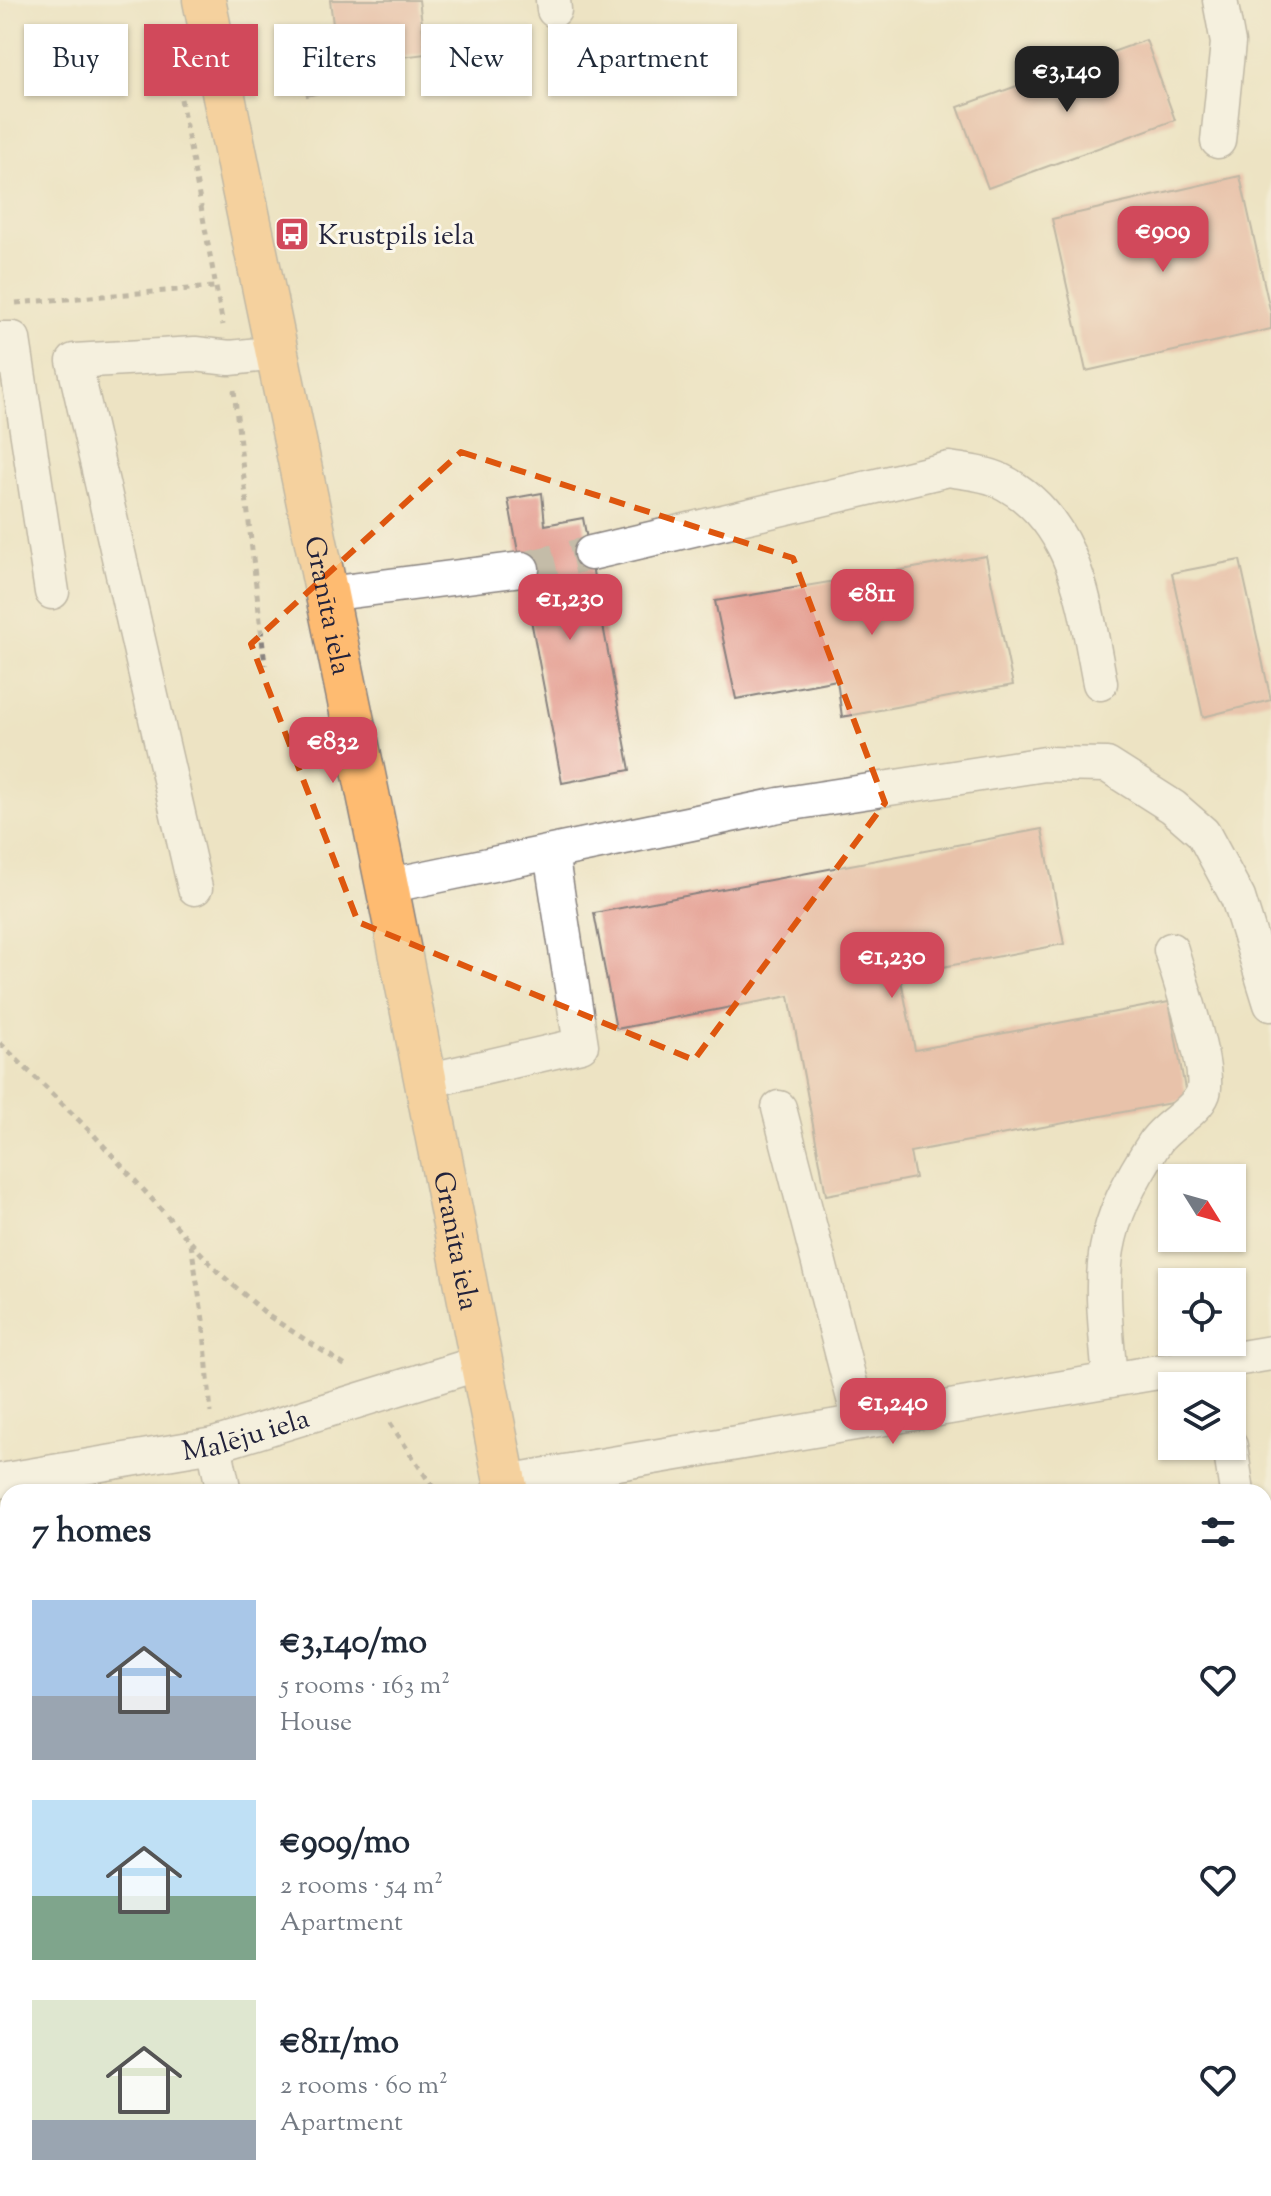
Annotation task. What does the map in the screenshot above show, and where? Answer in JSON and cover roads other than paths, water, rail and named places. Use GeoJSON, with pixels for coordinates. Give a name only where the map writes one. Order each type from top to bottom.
{"type":"FeatureCollection","features":[{"type":"Feature","properties":{"kind":"main road","name":"Granīta iela"},"geometry":{"type":"LineString","coordinates":[[204,0],[387,886],[505,1484]]}},
{"type":"Feature","properties":{"kind":"street"},"geometry":{"type":"LineString","coordinates":[[1218,141],[1228,43],[1220,0]]}},
{"type":"Feature","properties":{"kind":"street"},"geometry":{"type":"LineString","coordinates":[[6,339],[52,592]]}},
{"type":"Feature","properties":{"kind":"street"},"geometry":{"type":"LineString","coordinates":[[195,888],[74,361],[195,354],[230,358],[277,353]]}},
{"type":"Feature","properties":{"kind":"street"},"geometry":{"type":"LineString","coordinates":[[591,553],[949,469],[995,478],[1026,496],[1055,529],[1078,571],[1100,683]]}},
{"type":"Feature","properties":{"kind":"street"},"geometry":{"type":"LineString","coordinates":[[327,594],[522,569]]}},
{"type":"Feature","properties":{"kind":"street"},"geometry":{"type":"LineString","coordinates":[[387,886],[779,805],[1045,764],[1107,765],[1173,807],[1203,833],[1238,898],[1271,1004]]}},
{"type":"Feature","properties":{"kind":"street"},"geometry":{"type":"LineString","coordinates":[[426,1081],[581,1045],[551,853]]}},
{"type":"Feature","properties":{"kind":"street"},"geometry":{"type":"LineString","coordinates":[[1110,1380],[1103,1289],[1104,1250],[1115,1214],[1165,1127],[1195,1104],[1203,1093],[1203,1068],[1171,950]]}},
{"type":"Feature","properties":{"kind":"street"},"geometry":{"type":"LineString","coordinates":[[779,1108],[860,1422]]}},
{"type":"Feature","properties":{"kind":"street"},"geometry":{"type":"LineString","coordinates":[[1224,1372],[1271,1353]]}},
{"type":"Feature","properties":{"kind":"street","name":"Malēju iela"},"geometry":{"type":"LineString","coordinates":[[0,1481],[214,1445],[374,1393],[483,1362]]}},
{"type":"Feature","properties":{"kind":"street"},"geometry":{"type":"LineString","coordinates":[[522,1484],[1110,1380],[1158,1377]]}},
{"type":"Feature","properties":{"kind":"street"},"geometry":{"type":"LineString","coordinates":[[214,1445],[222,1484]]}},
{"type":"Feature","properties":{"kind":"street"},"geometry":{"type":"LineString","coordinates":[[1232,1460],[1236,1484]]}},
{"type":"Feature","properties":{"kind":"tunnel"},"geometry":{"type":"LineString","coordinates":[[522,569],[591,553]]}},
{"type":"Feature","properties":{"kind":"place","name":"Krustpils iela"},"geometry":{"type":"Point","coordinates":[292,234]}}]}
